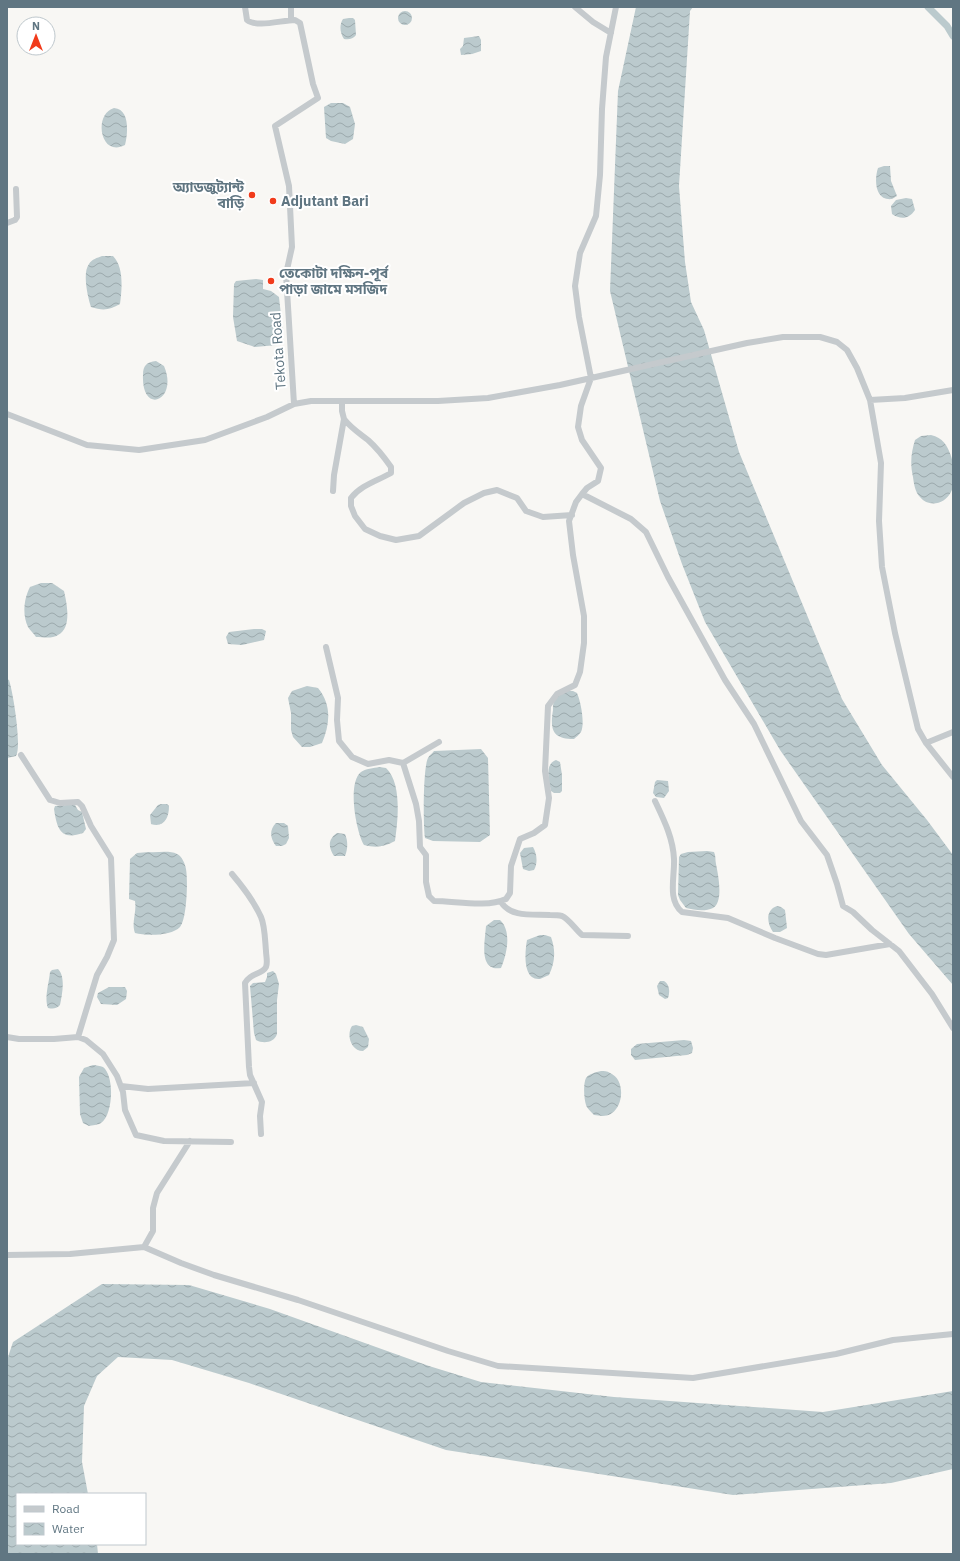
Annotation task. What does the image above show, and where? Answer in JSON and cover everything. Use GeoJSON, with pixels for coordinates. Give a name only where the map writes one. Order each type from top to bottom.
{"type":"FeatureCollection","features":[{"type":"Feature","properties":{"kind":"street"},"geometry":{"type":"LineString","coordinates":[[245,7],[247,20],[249,22],[256,23],[291,20],[291,7]]}},
{"type":"Feature","properties":{"kind":"street"},"geometry":{"type":"LineString","coordinates":[[575,7],[593,22],[611,33]]}},
{"type":"Feature","properties":{"kind":"street"},"geometry":{"type":"LineString","coordinates":[[404,763],[416,804],[419,821],[420,847],[426,855],[426,882],[429,896],[434,901],[472,903],[502,902],[510,893],[511,866],[520,839],[534,833],[545,824],[549,798],[545,771],[548,706],[556,694],[575,685],[580,672],[584,643],[584,616],[573,555],[569,521],[576,502],[587,488],[598,481],[601,468],[582,440],[578,427],[581,406],[591,378],[579,317],[575,286],[580,253],[596,216],[600,175],[602,109],[606,57],[616,7]]}},
{"type":"Feature","properties":{"kind":"street","name":"Tekota Road"},"geometry":{"type":"LineString","coordinates":[[291,20],[295,20],[300,23],[313,84],[318,98],[275,126],[289,186],[292,247],[286,274],[294,404]]}},
{"type":"Feature","properties":{"kind":"street"},"geometry":{"type":"LineString","coordinates":[[7,223],[15,220],[16,217],[16,189]]}},
{"type":"Feature","properties":{"kind":"street"},"geometry":{"type":"LineString","coordinates":[[7,414],[87,445],[139,450],[205,440],[267,417],[294,404],[311,401],[438,401],[488,398],[591,378],[747,343],[783,337],[820,337],[837,342],[848,350],[858,368],[870,400],[881,463],[879,521],[882,567],[895,633],[918,729],[926,743],[953,777]]}},
{"type":"Feature","properties":{"kind":"street"},"geometry":{"type":"LineString","coordinates":[[870,400],[905,398],[953,390]]}},
{"type":"Feature","properties":{"kind":"street"},"geometry":{"type":"LineString","coordinates":[[333,491],[334,476],[344,419],[342,401]]}},
{"type":"Feature","properties":{"kind":"street"},"geometry":{"type":"LineString","coordinates":[[344,419],[350,427],[356,430],[374,446],[391,467],[391,473],[364,486],[356,491],[351,498],[351,506],[355,516],[365,529],[380,536],[396,540],[419,536],[464,502],[484,493],[497,490],[517,498],[526,511],[543,518],[572,515]]}},
{"type":"Feature","properties":{"kind":"street"},"geometry":{"type":"LineString","coordinates":[[582,494],[631,519],[646,532],[668,577],[712,657],[725,680],[754,724],[801,820],[827,855],[843,906],[853,912],[872,930],[899,951],[932,994],[953,1028]]}},
{"type":"Feature","properties":{"kind":"street"},"geometry":{"type":"LineString","coordinates":[[326,647],[338,698],[337,720],[340,740],[352,757],[368,764],[389,760],[404,763],[439,742]]}},
{"type":"Feature","properties":{"kind":"street"},"geometry":{"type":"LineString","coordinates":[[926,743],[953,732]]}},
{"type":"Feature","properties":{"kind":"street"},"geometry":{"type":"LineString","coordinates":[[21,754],[50,800],[60,803],[78,802],[82,806],[91,826],[111,858],[114,940],[97,975],[78,1037]]}},
{"type":"Feature","properties":{"kind":"street"},"geometry":{"type":"LineString","coordinates":[[655,801],[671,839],[674,860],[673,896],[676,907],[682,912],[728,918],[818,954],[826,955],[890,944]]}},
{"type":"Feature","properties":{"kind":"street"},"geometry":{"type":"LineString","coordinates":[[232,874],[247,892],[262,918],[266,948],[267,964],[265,968],[262,971],[248,977],[245,983],[249,1067],[250,1075],[262,1102],[260,1116],[261,1134]]}},
{"type":"Feature","properties":{"kind":"street"},"geometry":{"type":"LineString","coordinates":[[502,902],[506,908],[518,914],[561,916],[569,921],[582,935],[628,936]]}},
{"type":"Feature","properties":{"kind":"street"},"geometry":{"type":"LineString","coordinates":[[7,1037],[19,1039],[78,1037],[86,1040],[103,1054],[117,1076],[121,1086],[125,1110],[136,1135],[164,1141],[231,1142]]}},
{"type":"Feature","properties":{"kind":"street"},"geometry":{"type":"LineString","coordinates":[[121,1086],[148,1089],[254,1083]]}},
{"type":"Feature","properties":{"kind":"street"},"geometry":{"type":"LineString","coordinates":[[144,1247],[153,1231],[153,1208],[157,1192],[190,1141]]}},
{"type":"Feature","properties":{"kind":"street"},"geometry":{"type":"LineString","coordinates":[[7,1255],[70,1254],[144,1247],[214,1275],[298,1300],[448,1351],[498,1366],[693,1378],[828,1355],[893,1340],[953,1334]]}},
{"type":"Feature","properties":{"kind":"water"},"geometry":{"type":"Polygon","coordinates":[[[636,7],[693,7],[690,11],[679,186],[685,262],[691,302],[704,330],[739,452],[842,699],[882,765],[927,820],[953,855],[953,985],[909,934],[780,750],[705,622],[682,564],[660,501],[610,291],[618,91],[636,7]]]}},
{"type":"Feature","properties":{"kind":"water"},"geometry":{"type":"Polygon","coordinates":[[[402,11],[408,11],[412,15],[412,21],[408,25],[402,25],[398,21],[398,15],[402,11]]]}},
{"type":"Feature","properties":{"kind":"water"},"geometry":{"type":"Polygon","coordinates":[[[353,18],[355,20],[356,35],[351,39],[344,39],[341,32],[341,24],[343,19],[353,18]]]}},
{"type":"Feature","properties":{"kind":"water"},"geometry":{"type":"Polygon","coordinates":[[[479,36],[481,40],[481,51],[461,55],[460,49],[463,46],[464,38],[479,36]]]}},
{"type":"Feature","properties":{"kind":"water"},"geometry":{"type":"Polygon","coordinates":[[[331,103],[343,103],[350,107],[355,124],[353,139],[345,144],[331,141],[326,138],[324,107],[331,103]]]}},
{"type":"Feature","properties":{"kind":"water"},"geometry":{"type":"Polygon","coordinates":[[[114,108],[119,109],[123,113],[127,122],[125,145],[116,147],[110,146],[105,141],[102,134],[103,118],[107,112],[114,108]]]}},
{"type":"Feature","properties":{"kind":"water"},"geometry":{"type":"Polygon","coordinates":[[[890,166],[891,181],[897,196],[892,199],[882,197],[877,189],[876,178],[878,168],[890,166]]]}},
{"type":"Feature","properties":{"kind":"water"},"geometry":{"type":"Polygon","coordinates":[[[906,198],[912,199],[915,210],[913,213],[905,218],[892,214],[891,206],[896,200],[906,198]]]}},
{"type":"Feature","properties":{"kind":"water"},"geometry":{"type":"Polygon","coordinates":[[[102,256],[113,256],[117,261],[121,272],[120,304],[113,308],[106,309],[91,307],[86,286],[86,273],[90,262],[102,256]]]}},
{"type":"Feature","properties":{"kind":"water"},"geometry":{"type":"Polygon","coordinates":[[[256,279],[263,280],[263,289],[271,291],[279,297],[283,333],[277,345],[255,347],[237,341],[233,317],[234,284],[236,281],[256,279]]]}},
{"type":"Feature","properties":{"kind":"water"},"geometry":{"type":"Polygon","coordinates":[[[156,361],[164,366],[167,378],[167,388],[163,395],[158,399],[153,399],[148,396],[144,388],[143,372],[146,365],[150,362],[156,361]]]}},
{"type":"Feature","properties":{"kind":"water"},"geometry":{"type":"Polygon","coordinates":[[[931,435],[942,440],[946,445],[954,469],[954,484],[951,492],[945,499],[937,503],[928,503],[917,493],[911,463],[915,440],[921,436],[931,435]]]}},
{"type":"Feature","properties":{"kind":"water"},"geometry":{"type":"Polygon","coordinates":[[[41,583],[52,583],[64,591],[67,609],[67,621],[62,632],[53,637],[47,638],[36,637],[28,627],[24,612],[26,596],[30,587],[41,583]]]}},
{"type":"Feature","properties":{"kind":"water"},"geometry":{"type":"Polygon","coordinates":[[[262,629],[266,631],[264,640],[242,645],[228,644],[226,637],[229,632],[262,629]]]}},
{"type":"Feature","properties":{"kind":"water"},"geometry":{"type":"Polygon","coordinates":[[[7,679],[9,680],[13,696],[18,750],[16,756],[7,758],[7,679]]]}},
{"type":"Feature","properties":{"kind":"water"},"geometry":{"type":"Polygon","coordinates":[[[307,686],[318,688],[323,694],[328,708],[328,722],[322,743],[310,747],[302,747],[293,737],[291,730],[291,713],[288,698],[292,691],[307,686]]]}},
{"type":"Feature","properties":{"kind":"water"},"geometry":{"type":"Polygon","coordinates":[[[567,691],[577,693],[582,713],[583,724],[581,732],[574,739],[567,739],[557,735],[554,732],[552,723],[554,700],[556,697],[567,691]]]}},
{"type":"Feature","properties":{"kind":"water"},"geometry":{"type":"Polygon","coordinates":[[[481,749],[488,758],[490,835],[480,842],[433,841],[425,838],[424,784],[426,764],[429,757],[434,751],[481,749]]]}},
{"type":"Feature","properties":{"kind":"water"},"geometry":{"type":"Polygon","coordinates":[[[556,760],[560,762],[562,775],[562,791],[560,793],[554,793],[551,791],[548,774],[550,765],[556,760]]]}},
{"type":"Feature","properties":{"kind":"water"},"geometry":{"type":"Polygon","coordinates":[[[379,767],[386,768],[395,783],[397,792],[398,813],[395,841],[384,846],[364,845],[356,819],[354,807],[354,786],[361,772],[367,769],[379,767]]]}},
{"type":"Feature","properties":{"kind":"water"},"geometry":{"type":"Polygon","coordinates":[[[657,780],[668,781],[669,791],[664,798],[656,797],[653,793],[655,782],[657,780]]]}},
{"type":"Feature","properties":{"kind":"water"},"geometry":{"type":"Polygon","coordinates":[[[167,804],[169,806],[167,818],[159,825],[151,824],[150,815],[158,805],[167,804]]]}},
{"type":"Feature","properties":{"kind":"water"},"geometry":{"type":"Polygon","coordinates":[[[75,805],[78,810],[82,812],[86,829],[83,833],[69,835],[65,834],[58,827],[54,809],[55,806],[75,805]]]}},
{"type":"Feature","properties":{"kind":"water"},"geometry":{"type":"Polygon","coordinates":[[[276,823],[284,823],[288,826],[289,838],[286,844],[282,846],[276,846],[272,840],[271,831],[276,823]]]}},
{"type":"Feature","properties":{"kind":"water"},"geometry":{"type":"Polygon","coordinates":[[[337,833],[345,834],[347,850],[345,856],[334,856],[331,849],[330,843],[334,835],[337,833]]]}},
{"type":"Feature","properties":{"kind":"water"},"geometry":{"type":"Polygon","coordinates":[[[533,847],[536,856],[536,864],[534,870],[529,871],[523,869],[520,853],[524,848],[533,847]]]}},
{"type":"Feature","properties":{"kind":"water"},"geometry":{"type":"Polygon","coordinates":[[[167,852],[177,854],[182,858],[186,869],[186,899],[182,923],[176,930],[165,934],[140,934],[135,933],[134,929],[135,901],[129,899],[130,859],[137,853],[167,852]]]}},
{"type":"Feature","properties":{"kind":"water"},"geometry":{"type":"Polygon","coordinates":[[[688,852],[714,852],[715,855],[719,881],[718,900],[713,908],[707,910],[686,908],[678,895],[679,857],[681,854],[688,852]]]}},
{"type":"Feature","properties":{"kind":"water"},"geometry":{"type":"Polygon","coordinates":[[[777,906],[785,910],[787,928],[780,932],[773,932],[769,925],[768,918],[770,911],[777,906]]]}},
{"type":"Feature","properties":{"kind":"water"},"geometry":{"type":"Polygon","coordinates":[[[494,920],[500,920],[504,925],[507,936],[505,956],[501,968],[494,968],[489,965],[484,954],[486,926],[494,920]]]}},
{"type":"Feature","properties":{"kind":"water"},"geometry":{"type":"Polygon","coordinates":[[[540,935],[551,937],[554,947],[554,961],[549,975],[540,979],[534,978],[530,975],[527,970],[525,958],[527,940],[540,935]]]}},
{"type":"Feature","properties":{"kind":"water"},"geometry":{"type":"Polygon","coordinates":[[[58,969],[63,981],[60,1005],[51,1009],[48,1008],[47,1004],[50,972],[58,969]]]}},
{"type":"Feature","properties":{"kind":"water"},"geometry":{"type":"Polygon","coordinates":[[[273,971],[276,974],[279,984],[277,1000],[277,1034],[271,1041],[262,1042],[256,1040],[254,1033],[250,986],[253,983],[265,982],[267,973],[273,971]]]}},
{"type":"Feature","properties":{"kind":"water"},"geometry":{"type":"Polygon","coordinates":[[[660,981],[664,981],[668,987],[668,998],[665,999],[659,995],[657,986],[660,981]]]}},
{"type":"Feature","properties":{"kind":"water"},"geometry":{"type":"Polygon","coordinates":[[[109,987],[125,987],[127,991],[126,999],[117,1005],[101,1004],[97,997],[98,993],[109,987]]]}},
{"type":"Feature","properties":{"kind":"water"},"geometry":{"type":"Polygon","coordinates":[[[356,1025],[363,1027],[369,1039],[368,1047],[363,1051],[355,1048],[351,1042],[350,1030],[352,1026],[356,1025]]]}},
{"type":"Feature","properties":{"kind":"water"},"geometry":{"type":"Polygon","coordinates":[[[684,1040],[691,1041],[693,1048],[692,1053],[687,1055],[635,1060],[631,1055],[631,1049],[637,1044],[684,1040]]]}},
{"type":"Feature","properties":{"kind":"water"},"geometry":{"type":"Polygon","coordinates":[[[93,1065],[103,1067],[107,1072],[111,1087],[111,1095],[108,1112],[105,1119],[100,1124],[89,1126],[83,1123],[80,1114],[79,1077],[84,1068],[93,1065]]]}},
{"type":"Feature","properties":{"kind":"water"},"geometry":{"type":"Polygon","coordinates":[[[601,1071],[608,1072],[615,1076],[621,1092],[621,1098],[616,1109],[610,1114],[603,1116],[594,1115],[590,1111],[586,1105],[584,1095],[584,1084],[586,1078],[591,1074],[601,1071]]]}},
{"type":"Feature","properties":{"kind":"water"},"geometry":{"type":"Polygon","coordinates":[[[102,1284],[189,1285],[270,1309],[429,1366],[481,1382],[614,1397],[823,1412],[953,1391],[953,1469],[891,1483],[733,1495],[446,1450],[249,1383],[172,1360],[118,1357],[97,1376],[84,1406],[82,1462],[88,1493],[16,1493],[16,1545],[97,1545],[98,1554],[7,1554],[7,1360],[13,1342],[102,1284]]]}},
{"type":"Feature","properties":{"kind":"waterway"},"geometry":{"type":"LineString","coordinates":[[928,7],[947,26],[953,36]]}},
{"type":"Feature","properties":{"kind":"place","name":"অ্যাডজুট্যান্ট বাড়ি"},"geometry":{"type":"Point","coordinates":[252,195]}},
{"type":"Feature","properties":{"kind":"place","name":"Adjutant Bari"},"geometry":{"type":"Point","coordinates":[273,201]}},
{"type":"Feature","properties":{"kind":"place","name":"তেকোটা দক্ষিন-পূর্ব পাড়া জামে মসজিদ"},"geometry":{"type":"Point","coordinates":[271,281]}}]}
